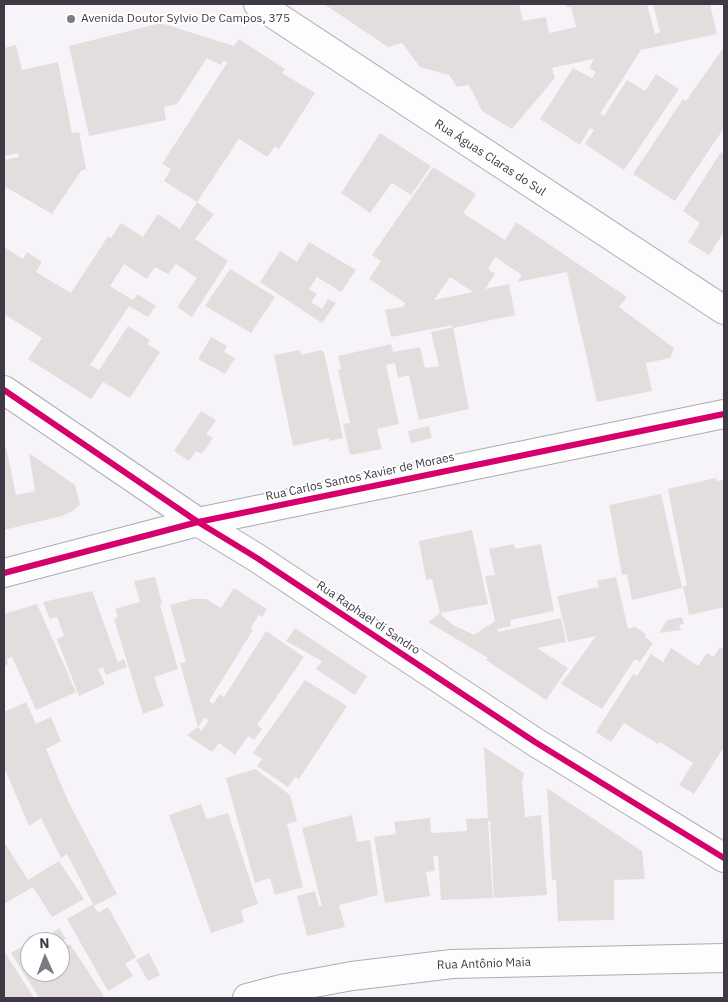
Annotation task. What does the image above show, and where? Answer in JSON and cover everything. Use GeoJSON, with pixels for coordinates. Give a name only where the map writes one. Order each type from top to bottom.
{"type":"FeatureCollection","features":[{"type":"Feature","properties":{"kind":"street","name":"Rua Águas Claras do Sul"},"geometry":{"type":"LineString","coordinates":[[258,4],[724,310]]}},
{"type":"Feature","properties":{"kind":"street","name":"Rua Raphael di Sandro"},"geometry":{"type":"LineString","coordinates":[[4,390],[198,522],[257,558],[535,742],[724,858]]}},
{"type":"Feature","properties":{"kind":"street","name":"Rua Carlos Santos Xavier de Moraes"},"geometry":{"type":"LineString","coordinates":[[4,573],[198,522],[724,414]]}},
{"type":"Feature","properties":{"kind":"street","name":"Rua Antônio Maia"},"geometry":{"type":"LineString","coordinates":[[247,998],[281,989],[352,976],[452,964],[724,958]]}},
{"type":"Feature","properties":{"kind":"building"},"geometry":{"type":"Polygon","coordinates":[[[324,4],[519,4],[523,21],[546,17],[549,33],[576,27],[571,7],[567,7],[566,4],[647,4],[655,34],[660,32],[653,4],[710,4],[717,34],[641,50],[600,114],[604,116],[627,80],[645,91],[656,74],[679,89],[624,170],[585,144],[594,130],[590,128],[580,145],[540,119],[573,68],[592,78],[596,72],[589,68],[594,59],[552,68],[555,78],[512,129],[482,111],[469,85],[457,87],[449,75],[420,67],[402,43],[388,47],[324,4]]]}},
{"type":"Feature","properties":{"kind":"building"},"geometry":{"type":"Polygon","coordinates":[[[161,23],[234,46],[239,39],[285,69],[282,73],[315,93],[279,149],[275,146],[267,157],[239,139],[197,202],[164,181],[171,169],[162,164],[227,63],[224,60],[221,65],[207,58],[177,104],[164,107],[166,120],[89,136],[69,46],[161,23]]]}},
{"type":"Feature","properties":{"kind":"building"},"geometry":{"type":"Polygon","coordinates":[[[16,45],[22,70],[58,62],[72,133],[79,132],[86,169],[81,171],[52,214],[4,186],[4,160],[19,157],[18,153],[4,156],[4,48],[16,45]]]}},
{"type":"Feature","properties":{"kind":"building"},"geometry":{"type":"Polygon","coordinates":[[[724,47],[724,128],[675,201],[633,174],[683,99],[686,101],[724,47]]]}},
{"type":"Feature","properties":{"kind":"building"},"geometry":{"type":"Polygon","coordinates":[[[380,133],[431,166],[411,195],[392,183],[370,213],[341,193],[380,133]]]}},
{"type":"Feature","properties":{"kind":"building"},"geometry":{"type":"Polygon","coordinates":[[[721,152],[724,155],[724,232],[709,255],[688,242],[700,223],[683,211],[721,152]]]}},
{"type":"Feature","properties":{"kind":"building"},"geometry":{"type":"Polygon","coordinates":[[[433,167],[476,194],[463,213],[505,240],[516,222],[627,297],[619,307],[674,348],[670,358],[646,363],[652,391],[597,402],[567,272],[517,282],[522,275],[495,257],[488,269],[495,274],[485,289],[509,284],[515,315],[453,328],[452,325],[391,337],[385,310],[403,307],[405,303],[369,279],[381,261],[372,255],[433,167]],[[450,277],[434,300],[473,292],[450,277]]]}},
{"type":"Feature","properties":{"kind":"building"},"geometry":{"type":"Polygon","coordinates":[[[197,202],[214,214],[195,239],[228,261],[192,317],[177,307],[197,278],[176,264],[168,274],[155,267],[147,279],[124,264],[110,286],[133,300],[137,294],[156,306],[148,317],[129,306],[90,365],[99,370],[128,326],[150,340],[147,344],[160,352],[130,398],[103,382],[91,399],[28,359],[42,338],[4,314],[4,247],[23,259],[27,252],[42,262],[36,272],[71,293],[108,236],[111,238],[121,223],[143,237],[158,214],[180,229],[197,202]]]}},
{"type":"Feature","properties":{"kind":"building"},"geometry":{"type":"Polygon","coordinates":[[[309,242],[356,270],[341,292],[317,277],[309,289],[317,294],[311,302],[322,309],[328,299],[336,303],[322,323],[260,282],[280,251],[297,262],[309,242]]]}},
{"type":"Feature","properties":{"kind":"building"},"geometry":{"type":"Polygon","coordinates":[[[230,269],[275,297],[251,333],[205,306],[230,269]]]}},
{"type":"Feature","properties":{"kind":"building"},"geometry":{"type":"Polygon","coordinates":[[[453,327],[469,409],[419,420],[409,375],[398,378],[395,363],[386,365],[399,424],[377,429],[382,449],[350,455],[343,424],[350,423],[338,370],[341,369],[338,356],[391,344],[393,352],[420,347],[425,368],[439,366],[431,332],[453,327]]]}},
{"type":"Feature","properties":{"kind":"building"},"geometry":{"type":"Polygon","coordinates":[[[211,337],[227,346],[224,352],[235,358],[225,374],[198,359],[211,337]]]}},
{"type":"Feature","properties":{"kind":"building"},"geometry":{"type":"Polygon","coordinates":[[[300,350],[301,355],[321,350],[324,352],[343,438],[329,441],[329,438],[293,446],[274,355],[300,350]]]}},
{"type":"Feature","properties":{"kind":"building"},"geometry":{"type":"Polygon","coordinates":[[[201,411],[216,420],[206,434],[213,438],[202,454],[196,451],[189,461],[174,451],[201,411]]]}},
{"type":"Feature","properties":{"kind":"building"},"geometry":{"type":"Polygon","coordinates":[[[429,426],[432,438],[411,443],[408,431],[429,426]]]}},
{"type":"Feature","properties":{"kind":"building"},"geometry":{"type":"Polygon","coordinates":[[[6,447],[16,495],[35,491],[29,453],[75,485],[80,504],[74,510],[62,516],[4,530],[4,448],[6,447]]]}},
{"type":"Feature","properties":{"kind":"building"},"geometry":{"type":"Polygon","coordinates":[[[716,478],[717,481],[723,480],[724,484],[724,607],[689,615],[683,586],[687,586],[668,489],[716,478]]]}},
{"type":"Feature","properties":{"kind":"building"},"geometry":{"type":"Polygon","coordinates":[[[661,494],[682,588],[632,600],[627,574],[622,575],[609,505],[661,494]]]}},
{"type":"Feature","properties":{"kind":"building"},"geometry":{"type":"Polygon","coordinates":[[[472,530],[488,604],[441,613],[442,616],[453,625],[474,635],[495,621],[485,576],[495,575],[489,549],[514,544],[515,549],[541,544],[554,611],[510,620],[511,626],[497,629],[498,632],[561,618],[566,642],[537,648],[568,668],[546,700],[486,660],[488,658],[428,622],[440,613],[432,579],[426,580],[419,541],[472,530]]]}},
{"type":"Feature","properties":{"kind":"building"},"geometry":{"type":"Polygon","coordinates":[[[155,577],[162,604],[160,605],[178,669],[154,677],[164,706],[143,714],[114,619],[118,617],[115,609],[140,602],[134,581],[155,577]]]}},
{"type":"Feature","properties":{"kind":"building"},"geometry":{"type":"Polygon","coordinates":[[[616,577],[628,629],[635,627],[646,634],[645,637],[653,643],[640,662],[635,659],[602,709],[561,684],[596,636],[568,642],[557,596],[599,587],[597,581],[616,577]]]}},
{"type":"Feature","properties":{"kind":"building"},"geometry":{"type":"Polygon","coordinates":[[[234,588],[267,609],[262,617],[259,615],[250,629],[253,630],[209,701],[213,704],[220,694],[224,697],[266,631],[304,657],[257,725],[262,729],[254,740],[248,736],[235,755],[219,743],[212,752],[187,735],[198,727],[180,663],[186,662],[170,605],[192,599],[206,599],[221,608],[234,588]],[[204,718],[198,727],[201,731],[209,720],[204,718]]]}},
{"type":"Feature","properties":{"kind":"building"},"geometry":{"type":"Polygon","coordinates":[[[92,591],[118,662],[124,659],[127,667],[106,675],[103,667],[98,669],[105,684],[79,696],[57,639],[64,636],[57,617],[50,619],[43,602],[92,591]]]}},
{"type":"Feature","properties":{"kind":"building"},"geometry":{"type":"Polygon","coordinates":[[[37,604],[76,692],[36,710],[12,657],[7,659],[8,664],[4,666],[4,614],[37,604]]]}},
{"type":"Feature","properties":{"kind":"building"},"geometry":{"type":"Polygon","coordinates":[[[682,617],[684,624],[679,625],[681,630],[659,633],[667,620],[682,617]]]}},
{"type":"Feature","properties":{"kind":"building"},"geometry":{"type":"Polygon","coordinates":[[[295,628],[367,676],[355,695],[316,669],[322,661],[286,641],[295,628]]]}},
{"type":"Feature","properties":{"kind":"building"},"geometry":{"type":"Polygon","coordinates":[[[720,647],[724,650],[724,747],[694,794],[679,785],[693,763],[660,742],[658,744],[624,723],[611,742],[596,732],[633,674],[637,676],[651,654],[663,662],[671,648],[698,666],[707,653],[714,657],[720,647]]]}},
{"type":"Feature","properties":{"kind":"building"},"geometry":{"type":"Polygon","coordinates":[[[305,680],[347,706],[299,779],[295,777],[288,787],[257,766],[262,759],[253,753],[305,680]]]}},
{"type":"Feature","properties":{"kind":"building"},"geometry":{"type":"Polygon","coordinates":[[[26,702],[36,724],[51,717],[61,741],[46,749],[69,803],[117,894],[94,906],[98,913],[108,907],[136,957],[125,964],[133,976],[108,991],[67,919],[93,904],[67,854],[61,858],[41,818],[29,826],[4,767],[4,712],[26,702]]]}},
{"type":"Feature","properties":{"kind":"building"},"geometry":{"type":"Polygon","coordinates":[[[484,747],[524,773],[522,783],[525,817],[541,815],[547,895],[494,898],[490,821],[488,821],[493,898],[441,900],[438,856],[433,856],[435,871],[426,872],[430,896],[385,903],[374,837],[396,834],[394,822],[430,818],[431,833],[467,831],[466,819],[488,818],[484,747]]]}},
{"type":"Feature","properties":{"kind":"building"},"geometry":{"type":"Polygon","coordinates":[[[255,769],[290,795],[297,821],[287,824],[303,887],[275,895],[270,878],[255,883],[226,778],[255,769]]]}},
{"type":"Feature","properties":{"kind":"building"},"geometry":{"type":"Polygon","coordinates":[[[547,788],[642,851],[645,879],[614,880],[614,920],[558,921],[556,880],[552,880],[547,788]]]}},
{"type":"Feature","properties":{"kind":"building"},"geometry":{"type":"Polygon","coordinates":[[[201,804],[207,819],[228,813],[258,904],[241,910],[244,922],[211,933],[169,815],[201,804]]]}},
{"type":"Feature","properties":{"kind":"building"},"geometry":{"type":"Polygon","coordinates":[[[352,815],[357,842],[370,840],[378,895],[339,905],[345,927],[307,936],[297,896],[315,891],[319,906],[322,906],[302,828],[352,815]]]}},
{"type":"Feature","properties":{"kind":"building"},"geometry":{"type":"Polygon","coordinates":[[[4,842],[28,880],[59,861],[84,899],[52,917],[33,887],[4,904],[4,842]]]}},
{"type":"Feature","properties":{"kind":"building"},"geometry":{"type":"Polygon","coordinates":[[[59,928],[62,932],[53,932],[59,928]]]}},
{"type":"Feature","properties":{"kind":"building"},"geometry":{"type":"Polygon","coordinates":[[[70,944],[104,996],[100,998],[39,998],[29,982],[70,982],[70,944]]]}},
{"type":"Feature","properties":{"kind":"building"},"geometry":{"type":"Polygon","coordinates":[[[20,947],[20,967],[11,953],[20,947]]]}},
{"type":"Feature","properties":{"kind":"building"},"geometry":{"type":"Polygon","coordinates":[[[149,953],[160,975],[148,981],[136,960],[149,953]]]}},
{"type":"Feature","properties":{"kind":"building"},"geometry":{"type":"Polygon","coordinates":[[[6,954],[20,976],[20,982],[24,982],[34,998],[4,998],[4,955],[6,954]]]}},
{"type":"Feature","properties":{"kind":"cycle path"},"geometry":{"type":"LineString","coordinates":[[4,390],[198,522],[257,558],[535,742],[724,858]]}},
{"type":"Feature","properties":{"kind":"cycle path"},"geometry":{"type":"LineString","coordinates":[[4,573],[198,522],[724,414]]}},
{"type":"Feature","properties":{"kind":"place","name":"Avenida Doutor Sylvio De Campos, 375"},"geometry":{"type":"Point","coordinates":[71,19]}}]}
